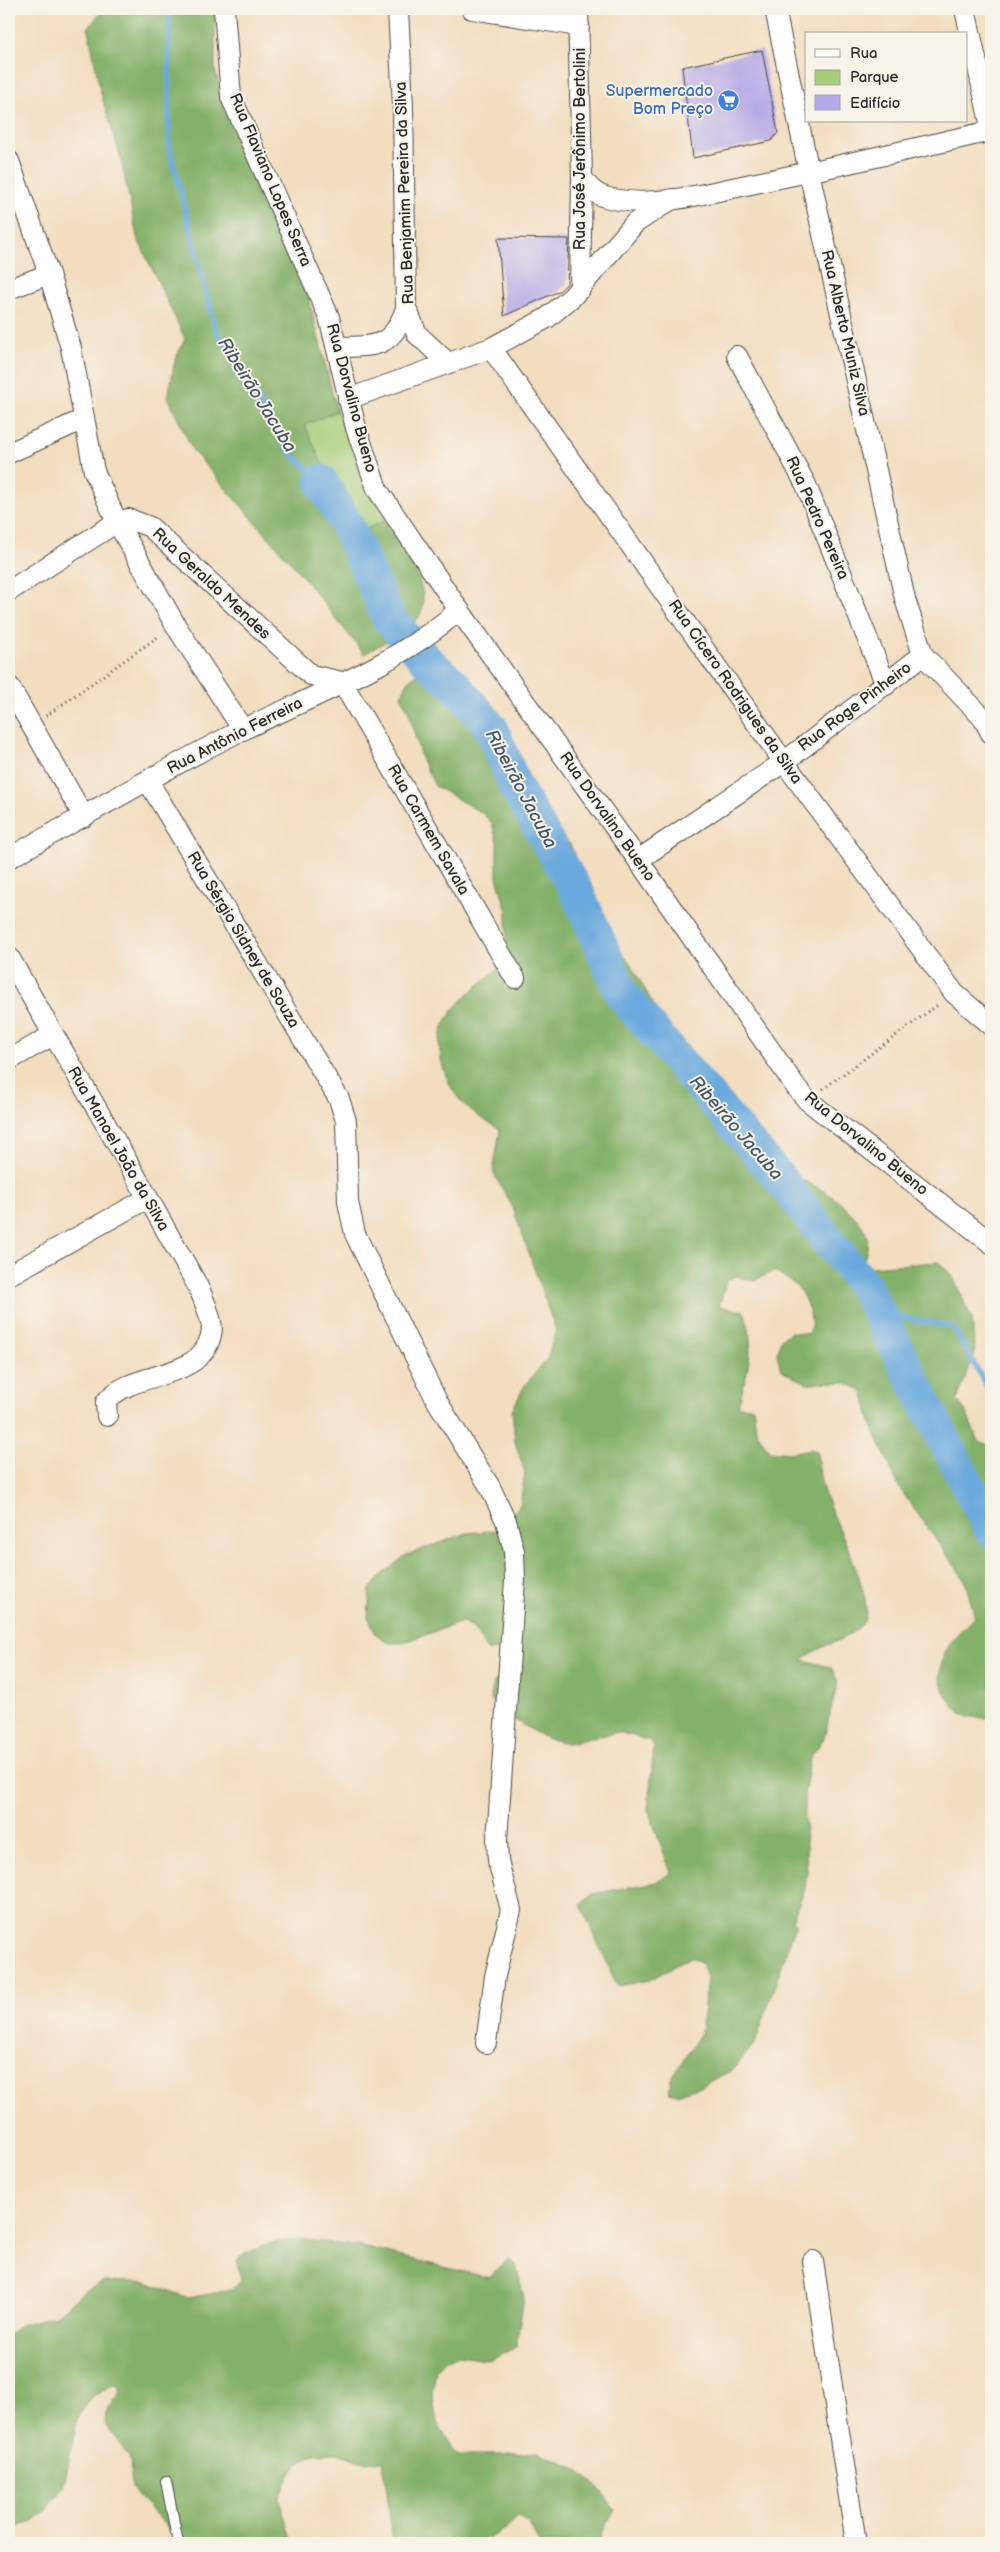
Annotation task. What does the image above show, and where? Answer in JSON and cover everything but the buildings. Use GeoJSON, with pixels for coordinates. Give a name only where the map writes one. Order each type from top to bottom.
{"type":"FeatureCollection","features":[{"type":"Feature","properties":{"kind":"street","name":"Rua Flaviano Lopes Serra"},"geometry":{"type":"LineString","coordinates":[[224,9],[232,97],[329,316]]}},
{"type":"Feature","properties":{"kind":"street","name":"Rua Benjamim Pereira da Silva"},"geometry":{"type":"LineString","coordinates":[[398,9],[403,106],[406,308],[417,334],[448,363]]}},
{"type":"Feature","properties":{"kind":"street"},"geometry":{"type":"LineString","coordinates":[[472,9],[578,17]]}},
{"type":"Feature","properties":{"kind":"street","name":"Rua Alberto Muniz Silva"},"geometry":{"type":"LineString","coordinates":[[775,9],[809,172],[905,599],[923,654]]}},
{"type":"Feature","properties":{"kind":"street"},"geometry":{"type":"LineString","coordinates":[[965,9],[991,127]]}},
{"type":"Feature","properties":{"kind":"street","name":"Rua José Jerônimo Bertolini"},"geometry":{"type":"LineString","coordinates":[[578,17],[582,178],[580,289]]}},
{"type":"Feature","properties":{"kind":"street"},"geometry":{"type":"LineString","coordinates":[[582,178],[590,189],[603,197],[625,200],[672,199],[809,172],[991,131]]}},
{"type":"Feature","properties":{"kind":"street"},"geometry":{"type":"LineString","coordinates":[[9,161],[49,274],[71,348],[94,471],[118,522],[176,626],[243,730]]}},
{"type":"Feature","properties":{"kind":"street"},"geometry":{"type":"LineString","coordinates":[[348,400],[491,348],[547,318],[564,306],[580,289],[635,224],[672,199]]}},
{"type":"Feature","properties":{"kind":"street"},"geometry":{"type":"LineString","coordinates":[[9,289],[49,274]]}},
{"type":"Feature","properties":{"kind":"street"},"geometry":{"type":"LineString","coordinates":[[337,347],[381,344],[392,337],[400,326],[406,308]]}},
{"type":"Feature","properties":{"kind":"street","name":"Rua Dorvalino Bueno"},"geometry":{"type":"LineString","coordinates":[[329,316],[348,400],[377,489],[458,610],[638,860],[796,1087],[807,1100],[991,1243]]}},
{"type":"Feature","properties":{"kind":"street","name":"Rua Cícero Rodrigues da Silva"},"geometry":{"type":"LineString","coordinates":[[491,348],[784,762],[954,993],[991,1025]]}},
{"type":"Feature","properties":{"kind":"street","name":"Rua Pedro Pereira"},"geometry":{"type":"LineString","coordinates":[[737,356],[806,485],[886,685]]}},
{"type":"Feature","properties":{"kind":"street"},"geometry":{"type":"LineString","coordinates":[[9,453],[84,420]]}},
{"type":"Feature","properties":{"kind":"street","name":"Rua Geraldo Mendes"},"geometry":{"type":"LineString","coordinates":[[118,522],[129,519],[150,527],[311,675],[342,682]]}},
{"type":"Feature","properties":{"kind":"street"},"geometry":{"type":"LineString","coordinates":[[9,591],[118,522]]}},
{"type":"Feature","properties":{"kind":"street","name":"Rua Antônio Ferreira"},"geometry":{"type":"LineString","coordinates":[[9,858],[243,730],[342,682],[420,640],[458,610]]}},
{"type":"Feature","properties":{"kind":"street"},"geometry":{"type":"LineString","coordinates":[[923,654],[983,718],[991,733]]}},
{"type":"Feature","properties":{"kind":"street","name":"Rua Roge Pinheiro"},"geometry":{"type":"LineString","coordinates":[[638,860],[784,762],[886,685],[923,654]]}},
{"type":"Feature","properties":{"kind":"street","name":"Rua Carmem Savala"},"geometry":{"type":"LineString","coordinates":[[342,682],[515,978]]}},
{"type":"Feature","properties":{"kind":"street"},"geometry":{"type":"LineString","coordinates":[[9,686],[84,817]]}},
{"type":"Feature","properties":{"kind":"street","name":"Rua Sérgio Sidney de Souza"},"geometry":{"type":"LineString","coordinates":[[148,782],[339,1099],[346,1121],[348,1202],[355,1234],[437,1400],[490,1486],[506,1521],[514,1551],[515,1580],[497,1840],[498,1860],[511,1910],[495,1976],[486,2043]]}},
{"type":"Feature","properties":{"kind":"street","name":"Rua Manoel João da Silva"},"geometry":{"type":"LineString","coordinates":[[9,957],[148,1198],[211,1322],[212,1334],[207,1346],[188,1366],[114,1391],[106,1402],[107,1416]]}},
{"type":"Feature","properties":{"kind":"street"},"geometry":{"type":"LineString","coordinates":[[9,1060],[53,1036]]}},
{"type":"Feature","properties":{"kind":"street"},"geometry":{"type":"LineString","coordinates":[[9,1274],[148,1198]]}},
{"type":"Feature","properties":{"kind":"street"},"geometry":{"type":"LineString","coordinates":[[813,2261],[856,2543]]}},
{"type":"Feature","properties":{"kind":"lane"},"geometry":{"type":"LineString","coordinates":[[166,2481],[178,2543]]}},
{"type":"Feature","properties":{"kind":"path"},"geometry":{"type":"LineString","coordinates":[[32,727],[142,646],[176,626]]}},
{"type":"Feature","properties":{"kind":"path"},"geometry":{"type":"LineString","coordinates":[[807,1100],[954,993]]}},
{"type":"Feature","properties":{"kind":"green space"},"geometry":{"type":"Polygon","coordinates":[[[103,9],[215,9],[215,69],[224,110],[305,284],[337,411],[305,425],[353,535],[385,521],[409,559],[421,588],[423,602],[420,615],[411,626],[364,654],[299,572],[193,451],[168,397],[175,360],[185,339],[137,237],[121,159],[101,94],[88,28],[103,9]]]}},
{"type":"Feature","properties":{"kind":"green space"},"geometry":{"type":"Polygon","coordinates":[[[337,411],[359,467],[385,521],[353,535],[305,425],[337,411]]]}},
{"type":"Feature","properties":{"kind":"green space"},"geometry":{"type":"Polygon","coordinates":[[[422,671],[434,674],[449,688],[488,744],[501,777],[519,804],[570,844],[574,853],[574,885],[581,900],[593,905],[595,902],[608,937],[630,963],[677,1046],[692,1080],[728,1125],[793,1178],[802,1180],[823,1191],[852,1214],[867,1235],[866,1254],[863,1262],[868,1267],[938,1262],[952,1275],[972,1319],[975,1353],[957,1400],[965,1410],[978,1441],[991,1446],[991,1718],[963,1714],[958,1711],[944,1691],[941,1668],[944,1656],[949,1645],[957,1635],[975,1618],[965,1580],[900,1489],[872,1426],[863,1391],[844,1382],[807,1383],[781,1370],[777,1354],[781,1339],[791,1332],[808,1334],[812,1327],[805,1300],[790,1281],[774,1271],[754,1281],[737,1276],[727,1280],[719,1306],[744,1311],[750,1335],[745,1382],[738,1406],[753,1407],[756,1430],[769,1451],[789,1453],[811,1449],[817,1452],[822,1486],[859,1577],[866,1612],[863,1623],[849,1635],[817,1650],[802,1660],[831,1667],[838,1682],[824,1738],[810,1758],[804,1797],[807,1870],[805,1888],[792,1921],[796,1924],[755,2043],[734,2069],[708,2083],[677,2094],[669,2092],[671,2079],[701,2033],[707,1977],[702,1964],[690,1957],[650,1980],[617,1986],[581,1905],[591,1894],[657,1882],[671,1873],[648,1809],[654,1746],[648,1740],[618,1732],[568,1743],[545,1738],[503,1713],[490,1699],[494,1683],[517,1652],[487,1650],[473,1627],[462,1622],[402,1643],[389,1643],[376,1634],[368,1617],[370,1589],[384,1573],[406,1555],[467,1533],[499,1530],[520,1505],[525,1473],[515,1442],[512,1410],[525,1385],[547,1359],[556,1331],[513,1208],[493,1172],[500,1130],[464,1105],[450,1084],[442,1064],[440,1053],[441,1034],[449,1016],[463,999],[506,962],[507,912],[497,877],[497,841],[492,823],[482,813],[435,786],[421,758],[409,713],[401,695],[410,679],[422,671]]]}},
{"type":"Feature","properties":{"kind":"green space"},"geometry":{"type":"Polygon","coordinates":[[[298,2239],[362,2247],[489,2278],[508,2259],[516,2265],[524,2297],[516,2347],[491,2360],[460,2355],[446,2359],[436,2369],[432,2394],[437,2422],[457,2455],[499,2455],[538,2452],[571,2465],[597,2486],[615,2509],[601,2534],[599,2543],[539,2543],[529,2524],[518,2515],[508,2527],[494,2535],[478,2540],[443,2544],[393,2543],[383,2460],[364,2462],[336,2453],[314,2454],[301,2461],[288,2477],[279,2498],[292,2543],[179,2543],[174,2534],[132,2489],[130,2459],[105,2423],[106,2412],[121,2392],[118,2386],[113,2385],[95,2394],[78,2416],[64,2484],[45,2512],[34,2522],[9,2529],[9,2334],[20,2325],[58,2314],[84,2291],[103,2282],[144,2281],[188,2298],[231,2290],[241,2280],[237,2261],[240,2256],[271,2243],[298,2239]]]}},
{"type":"Feature","properties":{"kind":"waterway","name":"Ribeirão Jacuba"},"geometry":{"type":"LineString","coordinates":[[169,9],[169,146],[216,330],[289,451],[321,481]]}},
{"type":"Feature","properties":{"kind":"waterway","name":"Ribeirão Jacuba"},"geometry":{"type":"LineString","coordinates":[[321,481],[348,527],[389,619],[428,662],[454,684],[492,729],[515,786],[577,892],[623,996],[781,1180],[865,1287],[991,1530]]}},
{"type":"Feature","properties":{"kind":"waterway"},"geometry":{"type":"LineString","coordinates":[[878,1313],[953,1327],[991,1394]]}},
{"type":"Feature","properties":{"kind":"place","name":"Supermercado Bom Preço"},"geometry":{"type":"Point","coordinates":[729,100]}}]}
